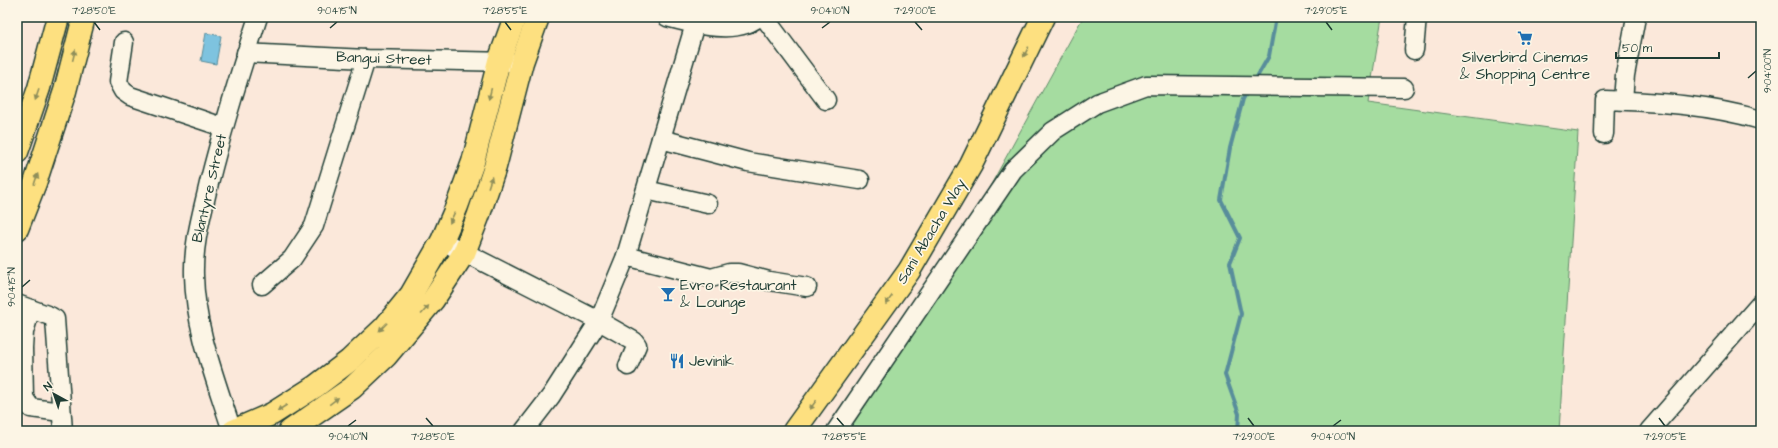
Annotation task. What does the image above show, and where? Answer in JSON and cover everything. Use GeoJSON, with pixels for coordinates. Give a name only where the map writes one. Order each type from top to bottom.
{"type":"FeatureCollection","features":[{"type":"Feature","properties":{"kind":"main road"},"geometry":{"type":"LineString","coordinates":[[17,152],[39,88],[58,17]]}},
{"type":"Feature","properties":{"kind":"main road"},"geometry":{"type":"LineString","coordinates":[[17,229],[35,183],[65,90],[84,17]]}},
{"type":"Feature","properties":{"kind":"main road"},"geometry":{"type":"LineString","coordinates":[[233,431],[272,414],[316,386],[349,361],[385,327],[411,295],[442,241],[458,206],[473,162],[499,61],[515,17]]}},
{"type":"Feature","properties":{"kind":"main road"},"geometry":{"type":"LineString","coordinates":[[290,431],[352,388],[386,356],[433,300],[464,253],[495,167],[522,62],[538,17]]}},
{"type":"Feature","properties":{"kind":"main road","name":"Sani Abacha Way"},"geometry":{"type":"LineString","coordinates":[[794,431],[909,271],[971,165],[1044,17]]}},
{"type":"Feature","properties":{"kind":"street","name":"Blantyre Street"},"geometry":{"type":"LineString","coordinates":[[233,431],[203,343],[196,303],[194,276],[195,240],[223,127],[258,17]]}},
{"type":"Feature","properties":{"kind":"street"},"geometry":{"type":"LineString","coordinates":[[667,17],[695,24],[722,27],[746,24],[760,17]]}},
{"type":"Feature","properties":{"kind":"street"},"geometry":{"type":"LineString","coordinates":[[764,17],[826,100]]}},
{"type":"Feature","properties":{"kind":"street"},"geometry":{"type":"LineString","coordinates":[[1414,50],[1418,17]]}},
{"type":"Feature","properties":{"kind":"street"},"geometry":{"type":"LineString","coordinates":[[1623,100],[1625,75],[1636,17]]}},
{"type":"Feature","properties":{"kind":"street"},"geometry":{"type":"LineString","coordinates":[[1625,75],[1643,33],[1646,17]]}},
{"type":"Feature","properties":{"kind":"street"},"geometry":{"type":"LineString","coordinates":[[524,431],[551,396],[599,321],[626,256],[695,24]]}},
{"type":"Feature","properties":{"kind":"street"},"geometry":{"type":"LineString","coordinates":[[124,42],[118,82],[123,91],[130,96],[223,127]]}},
{"type":"Feature","properties":{"kind":"street","name":"Bangui Street"},"geometry":{"type":"LineString","coordinates":[[246,53],[366,59],[522,62]]}},
{"type":"Feature","properties":{"kind":"street"},"geometry":{"type":"LineString","coordinates":[[262,285],[292,259],[314,226],[366,59]]}},
{"type":"Feature","properties":{"kind":"street"},"geometry":{"type":"LineString","coordinates":[[836,431],[1013,170],[1053,131],[1097,103],[1146,85],[1404,88]]}},
{"type":"Feature","properties":{"kind":"street"},"geometry":{"type":"LineString","coordinates":[[1604,134],[1605,100],[1677,104],[1740,114],[1761,120]]}},
{"type":"Feature","properties":{"kind":"street"},"geometry":{"type":"LineString","coordinates":[[661,139],[748,162],[860,180]]}},
{"type":"Feature","properties":{"kind":"street"},"geometry":{"type":"LineString","coordinates":[[646,190],[708,204]]}},
{"type":"Feature","properties":{"kind":"street"},"geometry":{"type":"LineString","coordinates":[[442,241],[599,321],[634,341],[637,345],[628,366]]}},
{"type":"Feature","properties":{"kind":"street"},"geometry":{"type":"LineString","coordinates":[[626,256],[711,278],[729,273],[738,273],[769,281],[807,287]]}},
{"type":"Feature","properties":{"kind":"street"},"geometry":{"type":"LineString","coordinates":[[1649,431],[1761,303]]}},
{"type":"Feature","properties":{"kind":"street"},"geometry":{"type":"LineString","coordinates":[[61,412],[30,408],[24,398],[24,307],[55,319],[63,431]]}},
{"type":"Feature","properties":{"kind":"green space"},"geometry":{"type":"Polygon","coordinates":[[[1083,17],[1382,17],[1368,103],[1578,132],[1559,431],[839,431],[863,401],[993,181],[1083,17]]]}},
{"type":"Feature","properties":{"kind":"water"},"geometry":{"type":"Polygon","coordinates":[[[206,33],[221,36],[216,64],[201,61],[206,33]]]}},
{"type":"Feature","properties":{"kind":"waterway"},"geometry":{"type":"LineString","coordinates":[[1254,82],[1269,56],[1276,17]]}},
{"type":"Feature","properties":{"kind":"waterway"},"geometry":{"type":"LineString","coordinates":[[1238,431],[1239,414],[1225,375],[1241,314],[1230,263],[1240,238],[1221,200],[1230,148],[1243,99],[1248,91]]}},
{"type":"Feature","properties":{"kind":"place","name":"Silverbird Cinemas & Shopping Centre"},"geometry":{"type":"Point","coordinates":[1525,38]}},
{"type":"Feature","properties":{"kind":"place","name":"Evro Restaurant & Lounge"},"geometry":{"type":"Point","coordinates":[668,294]}},
{"type":"Feature","properties":{"kind":"place","name":"Jevinik"},"geometry":{"type":"Point","coordinates":[677,361]}}]}
